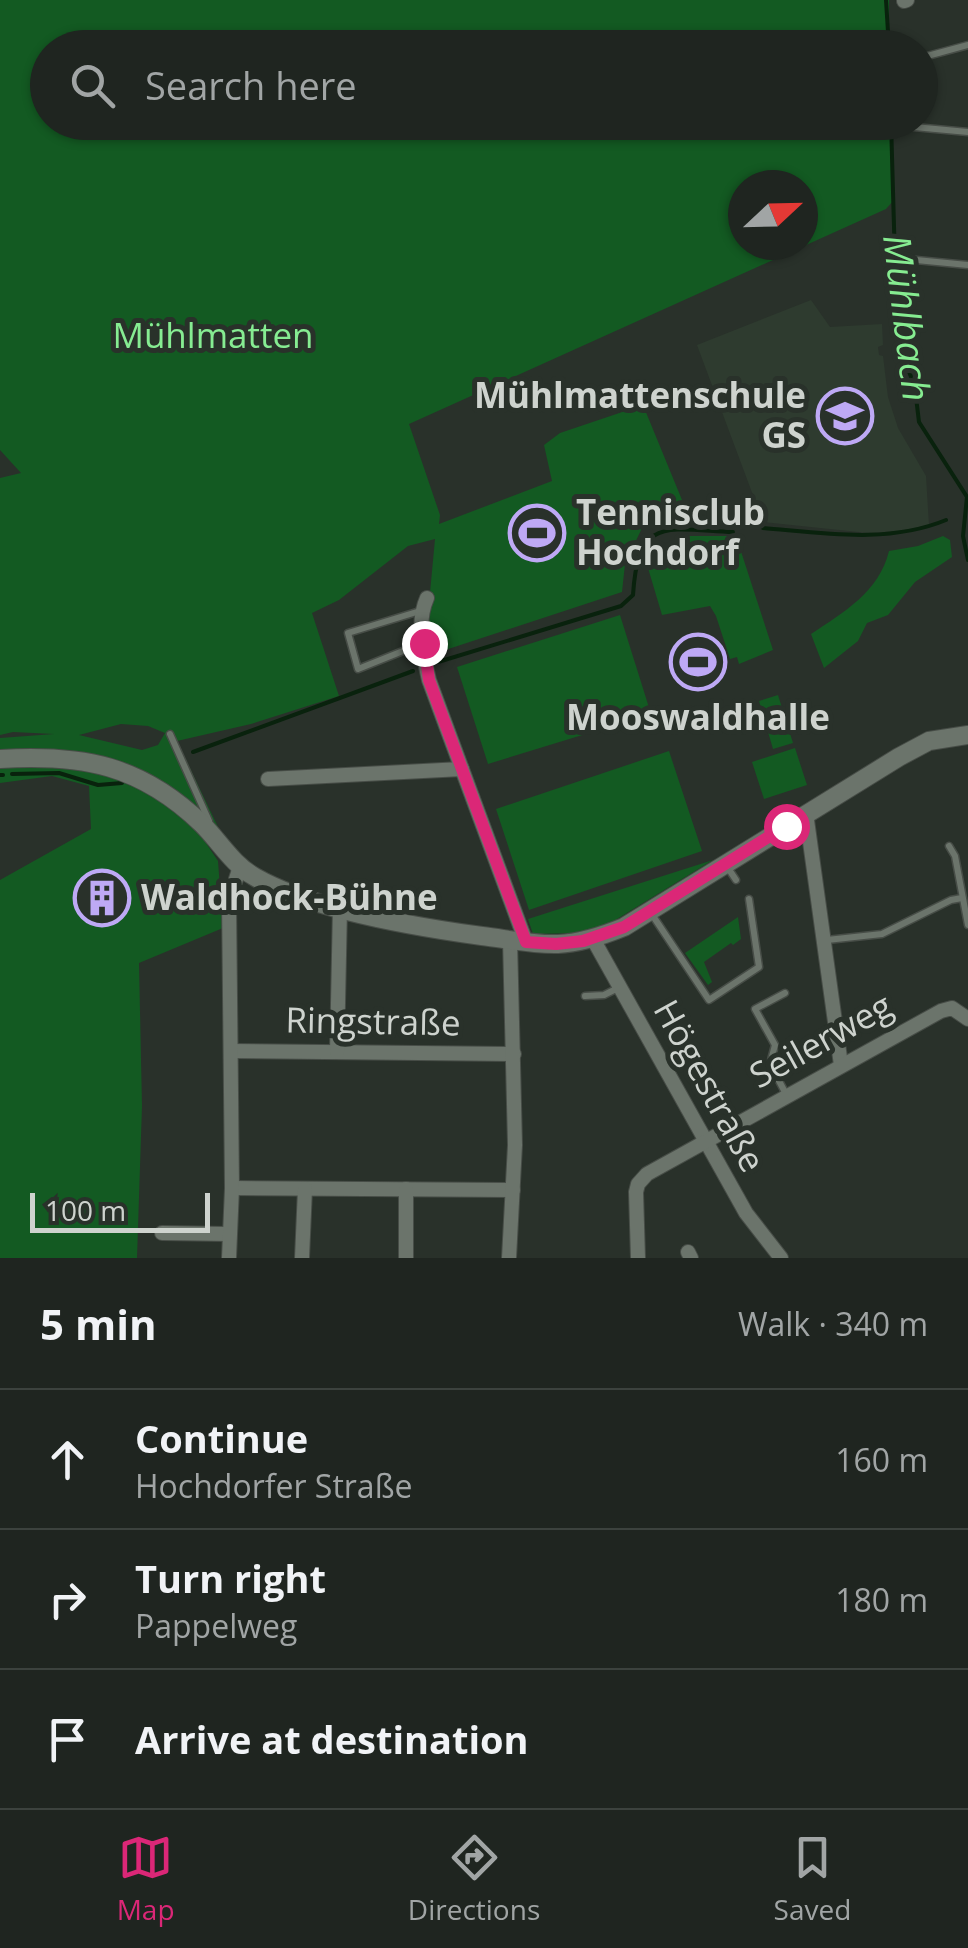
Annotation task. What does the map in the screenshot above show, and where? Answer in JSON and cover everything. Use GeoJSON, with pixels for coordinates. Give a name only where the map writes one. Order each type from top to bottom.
{"type":"FeatureCollection","features":[{"type":"Feature","properties":{"kind":"street","name":"Ringstraße"},"geometry":{"type":"LineString","coordinates":[[424,604],[429,680],[518,941],[509,1258]]}},
{"type":"Feature","properties":{"kind":"street"},"geometry":{"type":"LineString","coordinates":[[0,759],[90,762],[154,785],[209,832],[240,867],[268,884],[405,924],[556,944],[593,938],[731,872],[806,813],[918,746],[968,735]]}},
{"type":"Feature","properties":{"kind":"street"},"geometry":{"type":"LineString","coordinates":[[268,779],[462,769]]}},
{"type":"Feature","properties":{"kind":"street"},"geometry":{"type":"LineString","coordinates":[[806,813],[841,1065]]}},
{"type":"Feature","properties":{"kind":"street"},"geometry":{"type":"LineString","coordinates":[[229,1258],[229,900],[240,867]]}},
{"type":"Feature","properties":{"kind":"street"},"geometry":{"type":"LineString","coordinates":[[336,1052],[340,907]]}},
{"type":"Feature","properties":{"kind":"street","name":"Högestraße"},"geometry":{"type":"LineString","coordinates":[[593,938],[746,1213],[780,1258]]}},
{"type":"Feature","properties":{"kind":"street","name":"Seilerweg"},"geometry":{"type":"LineString","coordinates":[[638,1258],[638,1184],[647,1174],[941,1010],[952,1008],[968,1019]]}},
{"type":"Feature","properties":{"kind":"street","name":"Ringstraße"},"geometry":{"type":"LineString","coordinates":[[231,1051],[514,1054]]}},
{"type":"Feature","properties":{"kind":"street"},"geometry":{"type":"LineString","coordinates":[[232,1188],[513,1190]]}},
{"type":"Feature","properties":{"kind":"street"},"geometry":{"type":"LineString","coordinates":[[302,1258],[305,1189]]}},
{"type":"Feature","properties":{"kind":"street"},"geometry":{"type":"LineString","coordinates":[[406,1189],[406,1258]]}},
{"type":"Feature","properties":{"kind":"street"},"geometry":{"type":"LineString","coordinates":[[162,1233],[229,1234]]}},
{"type":"Feature","properties":{"kind":"lane"},"geometry":{"type":"LineString","coordinates":[[938,53],[968,44]]}},
{"type":"Feature","properties":{"kind":"lane"},"geometry":{"type":"LineString","coordinates":[[938,129],[968,132]]}},
{"type":"Feature","properties":{"kind":"lane"},"geometry":{"type":"LineString","coordinates":[[906,259],[968,265]]}},
{"type":"Feature","properties":{"kind":"lane"},"geometry":{"type":"LineString","coordinates":[[424,604],[348,633],[358,669],[424,643]]}},
{"type":"Feature","properties":{"kind":"lane"},"geometry":{"type":"LineString","coordinates":[[170,734],[211,827],[209,832]]}},
{"type":"Feature","properties":{"kind":"lane"},"geometry":{"type":"LineString","coordinates":[[950,846],[968,926]]}},
{"type":"Feature","properties":{"kind":"lane"},"geometry":{"type":"LineString","coordinates":[[824,940],[882,934],[962,898]]}},
{"type":"Feature","properties":{"kind":"lane"},"geometry":{"type":"LineString","coordinates":[[650,912],[709,1000],[759,967],[749,899]]}},
{"type":"Feature","properties":{"kind":"lane"},"geometry":{"type":"LineString","coordinates":[[585,996],[604,995],[620,988]]}},
{"type":"Feature","properties":{"kind":"lane"},"geometry":{"type":"LineString","coordinates":[[784,992],[755,1009],[775,1046],[770,1064],[786,1094]]}},
{"type":"Feature","properties":{"kind":"shaded area","name":"Mühlmattenschule GS"},"geometry":{"type":"Polygon","coordinates":[[[811,300],[830,327],[882,324],[883,345],[878,347],[879,355],[883,356],[888,397],[898,428],[926,476],[929,525],[868,533],[763,522],[697,345],[811,300]]]}},
{"type":"Feature","properties":{"kind":"green space","name":"Mühlmatten"},"geometry":{"type":"Polygon","coordinates":[[[0,0],[889,0],[889,30],[30,30],[30,140],[892,140],[893,201],[886,209],[818,240],[818,170],[728,170],[728,260],[773,260],[409,424],[440,515],[439,524],[552,481],[544,445],[560,433],[643,405],[689,517],[642,528],[625,564],[622,592],[424,657],[435,539],[408,546],[339,600],[312,613],[339,696],[251,724],[177,741],[219,829],[204,840],[218,861],[223,928],[139,963],[142,1106],[137,1258],[0,1258],[0,880],[91,829],[89,786],[52,776],[0,783],[0,738],[54,734],[0,735],[0,478],[21,473],[0,450],[0,0]],[[121,724],[79,735],[142,750],[158,745],[165,733],[148,726],[121,724]]]}},
{"type":"Feature","properties":{"kind":"green space"},"geometry":{"type":"Polygon","coordinates":[[[685,536],[736,536],[773,650],[739,664],[737,657],[730,659],[710,606],[662,615],[648,568],[654,554],[685,536]]]}},
{"type":"Feature","properties":{"kind":"green space"},"geometry":{"type":"Polygon","coordinates":[[[943,536],[950,540],[952,557],[915,582],[888,615],[867,623],[858,641],[824,668],[811,634],[869,589],[889,551],[943,536]]]}},
{"type":"Feature","properties":{"kind":"green space"},"geometry":{"type":"Polygon","coordinates":[[[620,615],[651,714],[488,764],[457,667],[620,615]]]}},
{"type":"Feature","properties":{"kind":"green space"},"geometry":{"type":"Polygon","coordinates":[[[778,695],[793,743],[773,749],[759,701],[778,695]]]}},
{"type":"Feature","properties":{"kind":"green space"},"geometry":{"type":"Polygon","coordinates":[[[795,748],[807,785],[764,799],[752,762],[795,748]]]}},
{"type":"Feature","properties":{"kind":"green space"},"geometry":{"type":"Polygon","coordinates":[[[669,751],[702,851],[529,910],[496,809],[669,751]]]}},
{"type":"Feature","properties":{"kind":"green space"},"geometry":{"type":"Polygon","coordinates":[[[713,860],[609,924],[580,933],[533,934],[528,919],[713,860]]]}},
{"type":"Feature","properties":{"kind":"green space"},"geometry":{"type":"Polygon","coordinates":[[[738,917],[741,939],[704,962],[712,982],[708,985],[685,953],[738,917]]]}},
{"type":"Feature","properties":{"kind":"waterway","name":"Mühlbach"},"geometry":{"type":"LineString","coordinates":[[886,0],[888,30]]}},
{"type":"Feature","properties":{"kind":"waterway","name":"Mühlbach"},"geometry":{"type":"LineString","coordinates":[[892,140],[895,261],[909,371],[919,422],[967,497],[963,536],[968,560]]}},
{"type":"Feature","properties":{"kind":"waterway"},"geometry":{"type":"LineString","coordinates":[[763,528],[878,534],[946,520]]}},
{"type":"Feature","properties":{"kind":"waterway"},"geometry":{"type":"LineString","coordinates":[[438,662],[621,606],[633,595],[641,551],[660,533],[690,529],[733,532]]}},
{"type":"Feature","properties":{"kind":"waterway"},"geometry":{"type":"LineString","coordinates":[[193,752],[413,671]]}},
{"type":"Feature","properties":{"kind":"waterway"},"geometry":{"type":"LineString","coordinates":[[12,774],[59,773],[98,785],[122,783]]}},
{"type":"Feature","properties":{"kind":"place","name":"Mühlmattenschule GS"},"geometry":{"type":"Point","coordinates":[845,416]}},
{"type":"Feature","properties":{"kind":"place","name":"Tennisclub Hochdorf"},"geometry":{"type":"Point","coordinates":[537,533]}},
{"type":"Feature","properties":{"kind":"place","name":"Mooswaldhalle"},"geometry":{"type":"Point","coordinates":[698,662]}},
{"type":"Feature","properties":{"kind":"place","name":"Waldhock-Bühne"},"geometry":{"type":"Point","coordinates":[102,898]}},
{"type":"Feature","properties":{"kind":"route"},"geometry":{"type":"LineString","coordinates":[[424,643],[429,680],[526,942],[583,941],[624,927],[786,826]]}}]}
